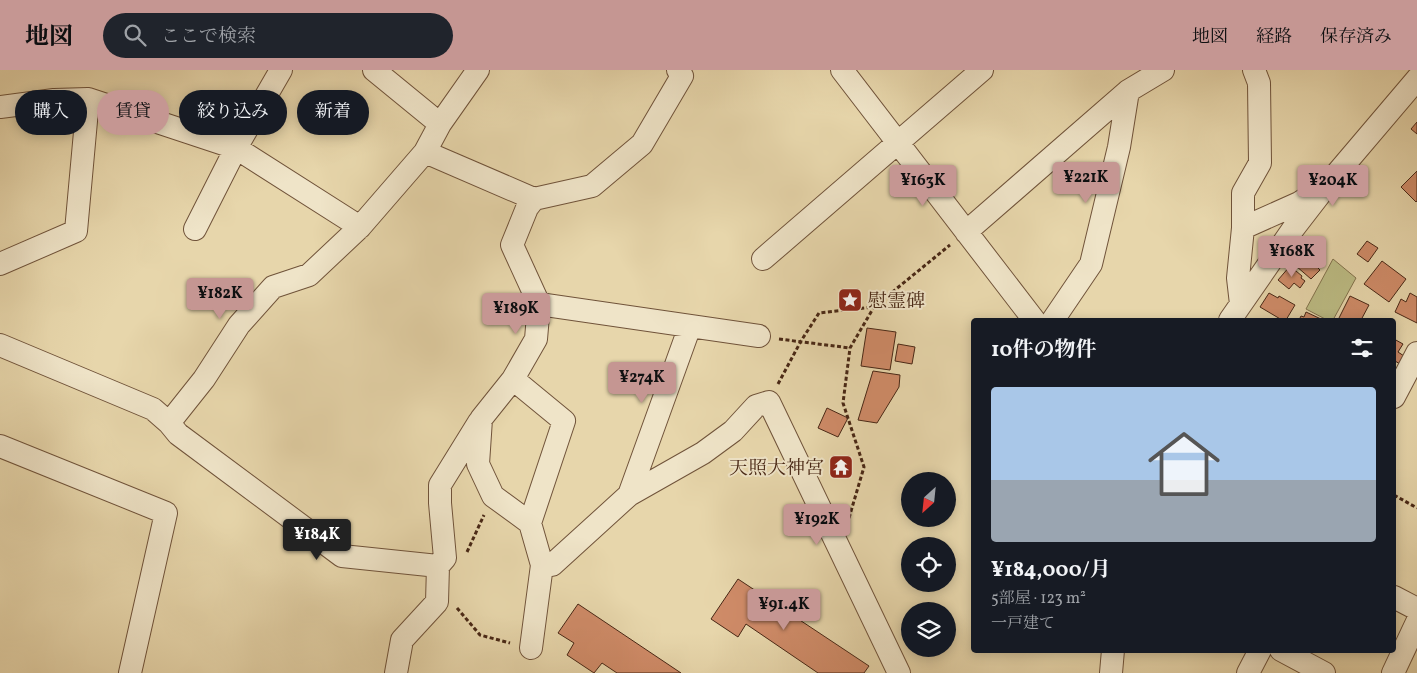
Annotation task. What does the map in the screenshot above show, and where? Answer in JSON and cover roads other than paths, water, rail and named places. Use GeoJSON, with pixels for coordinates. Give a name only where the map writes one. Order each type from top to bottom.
{"type":"FeatureCollection","features":[{"type":"Feature","properties":{"kind":"street"},"geometry":{"type":"LineString","coordinates":[[194,230],[236,148],[282,70]]}},
{"type":"Feature","properties":{"kind":"street"},"geometry":{"type":"LineString","coordinates":[[374,70],[440,124]]}},
{"type":"Feature","properties":{"kind":"street"},"geometry":{"type":"LineString","coordinates":[[169,423],[204,379],[239,325],[273,287],[308,275],[360,227],[425,152],[440,124],[478,70]]}},
{"type":"Feature","properties":{"kind":"street"},"geometry":{"type":"LineString","coordinates":[[842,70],[1032,318]]}},
{"type":"Feature","properties":{"kind":"street"},"geometry":{"type":"LineString","coordinates":[[763,259],[982,70]]}},
{"type":"Feature","properties":{"kind":"street"},"geometry":{"type":"LineString","coordinates":[[966,232],[1128,91],[1163,70]]}},
{"type":"Feature","properties":{"kind":"street"},"geometry":{"type":"LineString","coordinates":[[1236,312],[1243,228],[1243,193],[1260,163],[1259,83],[1254,70]]}},
{"type":"Feature","properties":{"kind":"street"},"geometry":{"type":"LineString","coordinates":[[425,152],[534,199],[592,186],[642,144],[685,72]]}},
{"type":"Feature","properties":{"kind":"street"},"geometry":{"type":"LineString","coordinates":[[1236,312],[1327,185],[1417,79]]}},
{"type":"Feature","properties":{"kind":"street"},"geometry":{"type":"LineString","coordinates":[[1054,318],[1091,264],[1119,147],[1128,91]]}},
{"type":"Feature","properties":{"kind":"street"},"geometry":{"type":"LineString","coordinates":[[0,264],[76,231],[88,99]]}},
{"type":"Feature","properties":{"kind":"street"},"geometry":{"type":"LineString","coordinates":[[0,107],[54,100],[88,99],[236,148],[360,227]]}},
{"type":"Feature","properties":{"kind":"street"},"geometry":{"type":"LineString","coordinates":[[1243,228],[1299,203],[1327,185]]}},
{"type":"Feature","properties":{"kind":"street"},"geometry":{"type":"LineString","coordinates":[[396,673],[402,640],[437,602],[438,566],[445,558],[440,485],[481,419],[513,379],[536,339],[539,304],[512,245],[528,208],[534,199]]}},
{"type":"Feature","properties":{"kind":"street"},"geometry":{"type":"LineString","coordinates":[[539,304],[758,336]]}},
{"type":"Feature","properties":{"kind":"street"},"geometry":{"type":"LineString","coordinates":[[629,495],[690,326]]}},
{"type":"Feature","properties":{"kind":"street"},"geometry":{"type":"LineString","coordinates":[[0,345],[153,409],[178,434],[342,556],[438,566]]}},
{"type":"Feature","properties":{"kind":"street"},"geometry":{"type":"LineString","coordinates":[[1396,393],[1417,353]]}},
{"type":"Feature","properties":{"kind":"street"},"geometry":{"type":"LineString","coordinates":[[513,379],[564,421],[530,523],[542,565],[531,648]]}},
{"type":"Feature","properties":{"kind":"street"},"geometry":{"type":"LineString","coordinates":[[542,565],[552,565],[629,495],[703,453],[732,431],[756,406],[769,402],[899,673]]}},
{"type":"Feature","properties":{"kind":"street"},"geometry":{"type":"LineString","coordinates":[[481,419],[478,464],[493,496],[530,523]]}},
{"type":"Feature","properties":{"kind":"street"},"geometry":{"type":"LineString","coordinates":[[0,446],[166,513],[130,673]]}},
{"type":"Feature","properties":{"kind":"street"},"geometry":{"type":"LineString","coordinates":[[1396,598],[1417,609]]}},
{"type":"Feature","properties":{"kind":"street"},"geometry":{"type":"LineString","coordinates":[[1393,673],[1417,622]]}},
{"type":"Feature","properties":{"kind":"street"},"geometry":{"type":"LineString","coordinates":[[1111,673],[1113,653]]}},
{"type":"Feature","properties":{"kind":"street"},"geometry":{"type":"LineString","coordinates":[[1248,673],[1258,653]]}},
{"type":"Feature","properties":{"kind":"street"},"geometry":{"type":"LineString","coordinates":[[1287,653],[1324,673]]}},
{"type":"Feature","properties":{"kind":"place","name":"慰霊碑"},"geometry":{"type":"Point","coordinates":[850,300]}},
{"type":"Feature","properties":{"kind":"place","name":"天照大神宮"},"geometry":{"type":"Point","coordinates":[841,467]}}]}
